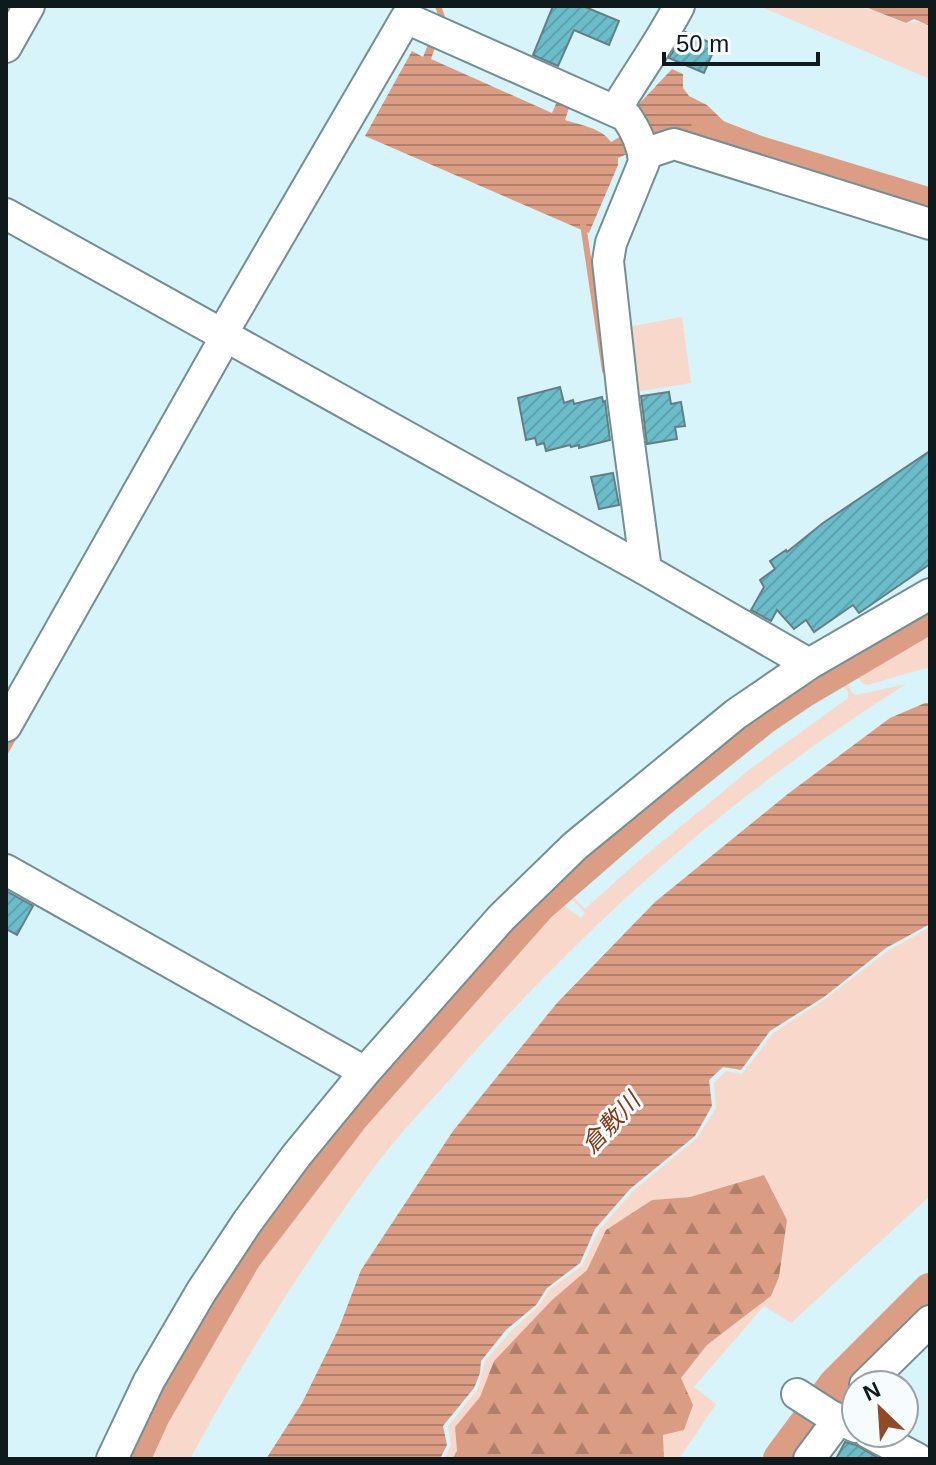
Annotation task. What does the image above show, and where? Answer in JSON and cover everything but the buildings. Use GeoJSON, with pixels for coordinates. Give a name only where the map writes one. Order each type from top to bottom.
{"type":"FeatureCollection","features":[{"type":"Feature","properties":{"kind":"street"},"geometry":{"type":"LineString","coordinates":[[6,47],[29,6]]}},
{"type":"Feature","properties":{"kind":"street"},"geometry":{"type":"LineString","coordinates":[[646,570],[608,261],[611,243],[644,162],[633,135],[650,53],[660,44],[679,6]]}},
{"type":"Feature","properties":{"kind":"street"},"geometry":{"type":"LineString","coordinates":[[6,726],[407,12],[438,34],[633,135],[674,144],[930,224]]}},
{"type":"Feature","properties":{"kind":"street"},"geometry":{"type":"LineString","coordinates":[[6,214],[809,664]]}},
{"type":"Feature","properties":{"kind":"street"},"geometry":{"type":"LineString","coordinates":[[112,1459],[149,1381],[201,1292],[296,1156],[365,1072],[501,918],[575,846],[736,714],[809,664],[930,594]]}},
{"type":"Feature","properties":{"kind":"street"},"geometry":{"type":"LineString","coordinates":[[6,870],[365,1072]]}},
{"type":"Feature","properties":{"kind":"street"},"geometry":{"type":"LineString","coordinates":[[889,1369],[930,1321]]}},
{"type":"Feature","properties":{"kind":"street"},"geometry":{"type":"LineString","coordinates":[[799,1395],[840,1410]]}},
{"type":"Feature","properties":{"kind":"street"},"geometry":{"type":"LineString","coordinates":[[809,1459],[840,1426]]}},
{"type":"Feature","properties":{"kind":"shaded area"},"geometry":{"type":"Polygon","coordinates":[[[759,6],[856,6],[906,24],[925,24],[930,28],[930,79],[759,6]]]}},
{"type":"Feature","properties":{"kind":"shaded area"},"geometry":{"type":"Polygon","coordinates":[[[682,317],[691,383],[628,393],[622,328],[682,317]]]}},
{"type":"Feature","properties":{"kind":"shaded area"},"geometry":{"type":"Polygon","coordinates":[[[930,626],[930,667],[867,685],[861,682],[853,670],[930,626]]]}},
{"type":"Feature","properties":{"kind":"shaded area"},"geometry":{"type":"Polygon","coordinates":[[[844,677],[852,693],[857,695],[906,684],[784,767],[726,812],[614,909],[561,960],[424,1108],[366,1178],[274,1316],[190,1459],[144,1459],[182,1382],[225,1307],[273,1233],[381,1093],[498,962],[558,901],[581,918],[585,913],[568,895],[700,779],[776,722],[844,677]],[[840,683],[777,725],[702,781],[571,895],[585,909],[754,766],[848,698],[848,691],[840,683]]]}},
{"type":"Feature","properties":{"kind":"shaded area"},"geometry":{"type":"Polygon","coordinates":[[[930,927],[930,1196],[791,1323],[764,1306],[694,1387],[716,1404],[679,1459],[664,1459],[663,1435],[684,1430],[681,1378],[707,1345],[771,1296],[764,1175],[690,1197],[652,1200],[606,1230],[587,1270],[552,1300],[494,1361],[480,1398],[455,1427],[457,1451],[452,1459],[444,1459],[451,1445],[448,1426],[478,1389],[485,1361],[511,1331],[538,1307],[550,1289],[582,1266],[599,1230],[633,1191],[697,1138],[716,1108],[714,1083],[726,1071],[742,1074],[773,1033],[825,999],[889,950],[930,927]]]}},
{"type":"Feature","properties":{"kind":"green space"},"geometry":{"type":"Polygon","coordinates":[[[764,1175],[787,1220],[779,1277],[771,1296],[707,1345],[681,1378],[693,1405],[684,1430],[663,1435],[664,1459],[452,1459],[457,1451],[455,1427],[480,1397],[494,1361],[552,1300],[587,1270],[606,1230],[652,1200],[690,1197],[764,1175]]]}},
{"type":"Feature","properties":{"kind":"water"},"geometry":{"type":"Polygon","coordinates":[[[863,6],[930,6],[930,26],[914,19],[906,23],[863,6]]]}},
{"type":"Feature","properties":{"kind":"water"},"geometry":{"type":"Polygon","coordinates":[[[429,42],[436,45],[431,59],[552,113],[558,99],[570,105],[565,120],[596,130],[611,142],[643,123],[637,106],[672,69],[683,74],[683,88],[689,96],[707,105],[737,134],[755,142],[749,159],[670,135],[618,158],[618,165],[589,233],[365,136],[412,51],[423,57],[429,42]]]}},
{"type":"Feature","properties":{"kind":"water","name":"倉敷川"},"geometry":{"type":"Polygon","coordinates":[[[930,703],[930,924],[886,948],[824,997],[770,1031],[741,1070],[723,1067],[709,1080],[712,1106],[695,1136],[630,1189],[595,1229],[580,1263],[547,1288],[536,1305],[506,1330],[481,1361],[474,1388],[443,1426],[447,1445],[440,1459],[266,1459],[302,1403],[339,1328],[361,1270],[453,1131],[557,1003],[655,902],[789,793],[890,718],[930,703]]]}},
{"type":"Feature","properties":{"kind":"waterway"},"geometry":{"type":"LineString","coordinates":[[438,6],[443,20],[441,25]]}},
{"type":"Feature","properties":{"kind":"waterway"},"geometry":{"type":"LineString","coordinates":[[707,134],[759,154],[930,206]]}},
{"type":"Feature","properties":{"kind":"waterway"},"geometry":{"type":"LineString","coordinates":[[583,224],[605,371]]}},
{"type":"Feature","properties":{"kind":"waterway"},"geometry":{"type":"LineString","coordinates":[[132,1459],[152,1415],[244,1256],[352,1115],[538,905],[659,800],[764,716],[930,615]]}},
{"type":"Feature","properties":{"kind":"waterway"},"geometry":{"type":"LineString","coordinates":[[6,751],[16,733]]}},
{"type":"Feature","properties":{"kind":"waterway"},"geometry":{"type":"LineString","coordinates":[[781,1459],[836,1385],[930,1291]]}}]}
